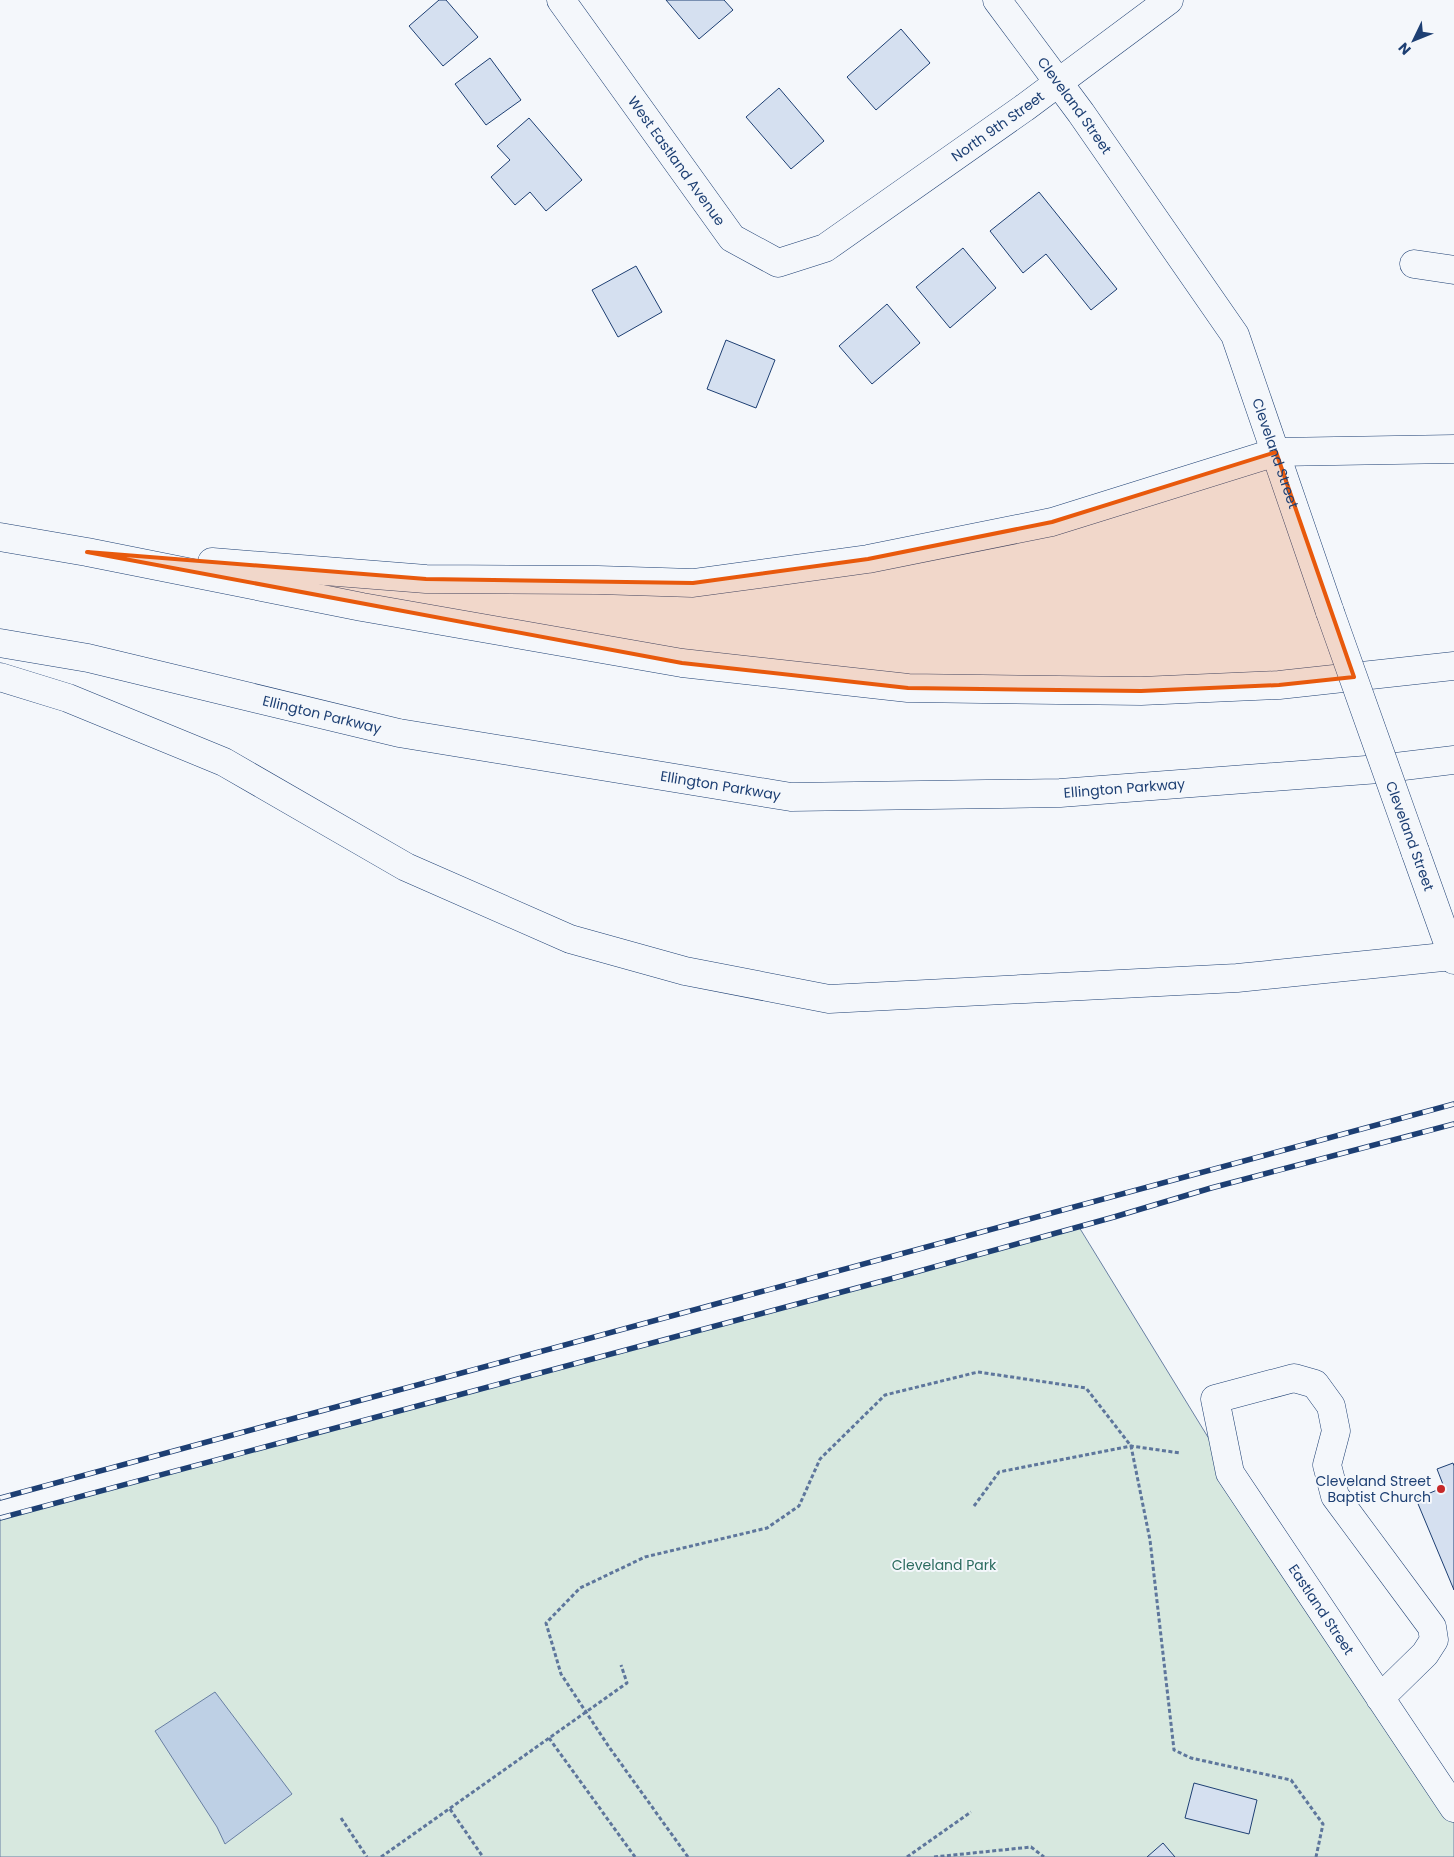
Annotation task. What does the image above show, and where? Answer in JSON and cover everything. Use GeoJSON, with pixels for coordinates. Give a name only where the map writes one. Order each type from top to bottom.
{"type":"FeatureCollection","features":[{"type":"Feature","properties":{"kind":"main road","name":"West Eastland Avenue"},"geometry":{"type":"LineString","coordinates":[[561,0],[732,238],[778,263],[824,248]]}},
{"type":"Feature","properties":{"kind":"main road","name":"Cleveland Street"},"geometry":{"type":"LineString","coordinates":[[997,0],[1058,81],[1236,334],[1330,612],[1453,957]]}},
{"type":"Feature","properties":{"kind":"main road","name":"North 9th Street"},"geometry":{"type":"LineString","coordinates":[[824,248],[1024,108],[1169,0]]}},
{"type":"Feature","properties":{"kind":"main road"},"geometry":{"type":"LineString","coordinates":[[1414,264],[1454,270]]}},
{"type":"Feature","properties":{"kind":"main road"},"geometry":{"type":"LineString","coordinates":[[86,552],[426,579],[598,580],[693,583],[868,559],[1052,522],[1276,452],[1454,449]]}},
{"type":"Feature","properties":{"kind":"main road"},"geometry":{"type":"LineString","coordinates":[[0,537],[86,552],[362,607],[682,663],[908,688],[1151,691],[1279,685],[1454,666]]}},
{"type":"Feature","properties":{"kind":"main road","name":"Ellington Parkway"},"geometry":{"type":"LineString","coordinates":[[0,643],[88,658],[399,733],[791,798],[1060,793],[1380,769],[1454,760]]}},
{"type":"Feature","properties":{"kind":"main road"},"geometry":{"type":"LineString","coordinates":[[0,677],[68,698],[224,762],[406,867],[570,939],[685,971],[828,999],[1236,978],[1453,957]]}},
{"type":"Feature","properties":{"kind":"main road","name":"Eastland Street"},"geometry":{"type":"LineString","coordinates":[[1380,1698],[1425,1654],[1434,1640],[1432,1627],[1335,1496],[1327,1465],[1336,1431],[1331,1406],[1315,1384],[1294,1378],[1215,1399],[1230,1473],[1380,1698],[1454,1808]]}},
{"type":"Feature","properties":{"kind":"path"},"geometry":{"type":"LineString","coordinates":[[688,1857],[609,1747],[561,1674],[546,1623],[580,1588],[645,1557],[767,1528],[800,1506],[820,1459],[885,1395],[978,1372],[1086,1388],[1131,1446],[1150,1540],[1174,1750],[1190,1758],[1291,1780],[1323,1824],[1316,1857]]}},
{"type":"Feature","properties":{"kind":"path"},"geometry":{"type":"LineString","coordinates":[[974,1506],[999,1472],[1131,1446],[1180,1453]]}},
{"type":"Feature","properties":{"kind":"path"},"geometry":{"type":"LineString","coordinates":[[381,1857],[627,1683],[621,1665]]}},
{"type":"Feature","properties":{"kind":"path"},"geometry":{"type":"LineString","coordinates":[[549,1738],[635,1857]]}},
{"type":"Feature","properties":{"kind":"path"},"geometry":{"type":"LineString","coordinates":[[450,1809],[483,1857]]}},
{"type":"Feature","properties":{"kind":"path"},"geometry":{"type":"LineString","coordinates":[[907,1857],[971,1812]]}},
{"type":"Feature","properties":{"kind":"path"},"geometry":{"type":"LineString","coordinates":[[341,1818],[367,1857]]}},
{"type":"Feature","properties":{"kind":"path"},"geometry":{"type":"LineString","coordinates":[[934,1857],[1031,1847],[1044,1857]]}},
{"type":"Feature","properties":{"kind":"highlighted area"},"geometry":{"type":"Polygon","coordinates":[[[1276,452],[1354,677],[1279,685],[1141,691],[908,688],[682,663],[87,552],[426,579],[693,583],[868,559],[1052,522],[1276,452]]]}},
{"type":"Feature","properties":{"kind":"green space","name":"Cleveland Park"},"geometry":{"type":"Polygon","coordinates":[[[1079,1227],[1230,1473],[1454,1808],[1454,1857],[0,1857],[0,1518],[1079,1227]]]}},
{"type":"Feature","properties":{"kind":"water"},"geometry":{"type":"Polygon","coordinates":[[[215,1692],[292,1794],[225,1844],[217,1827],[155,1731],[215,1692]]]}},
{"type":"Feature","properties":{"kind":"building"},"geometry":{"type":"Polygon","coordinates":[[[439,0],[446,0],[478,37],[443,66],[409,26],[439,0]]]}},
{"type":"Feature","properties":{"kind":"building"},"geometry":{"type":"Polygon","coordinates":[[[666,0],[724,0],[733,10],[699,39],[666,0]]]}},
{"type":"Feature","properties":{"kind":"building"},"geometry":{"type":"Polygon","coordinates":[[[901,29],[930,63],[876,110],[847,77],[901,29]]]}},
{"type":"Feature","properties":{"kind":"building"},"geometry":{"type":"Polygon","coordinates":[[[490,58],[521,100],[486,125],[455,84],[490,58]]]}},
{"type":"Feature","properties":{"kind":"building"},"geometry":{"type":"Polygon","coordinates":[[[779,88],[824,141],[791,169],[746,117],[779,88]]]}},
{"type":"Feature","properties":{"kind":"building"},"geometry":{"type":"Polygon","coordinates":[[[529,118],[582,180],[546,211],[530,192],[515,205],[491,177],[510,160],[497,146],[529,118]]]}},
{"type":"Feature","properties":{"kind":"building"},"geometry":{"type":"Polygon","coordinates":[[[1039,192],[1117,289],[1091,310],[1046,254],[1023,273],[990,231],[1039,192]]]}},
{"type":"Feature","properties":{"kind":"building"},"geometry":{"type":"Polygon","coordinates":[[[963,248],[996,288],[950,328],[916,287],[963,248]]]}},
{"type":"Feature","properties":{"kind":"building"},"geometry":{"type":"Polygon","coordinates":[[[636,266],[662,312],[618,337],[592,290],[636,266]]]}},
{"type":"Feature","properties":{"kind":"building"},"geometry":{"type":"Polygon","coordinates":[[[887,304],[920,343],[872,384],[839,346],[887,304]]]}},
{"type":"Feature","properties":{"kind":"building"},"geometry":{"type":"Polygon","coordinates":[[[726,340],[775,360],[756,408],[707,389],[726,340]]]}},
{"type":"Feature","properties":{"kind":"building"},"geometry":{"type":"Polygon","coordinates":[[[1453,1463],[1454,1590],[1416,1499],[1444,1487],[1437,1469],[1453,1463]]]}},
{"type":"Feature","properties":{"kind":"building"},"geometry":{"type":"Polygon","coordinates":[[[1194,1783],[1257,1800],[1249,1834],[1185,1818],[1194,1783]]]}},
{"type":"Feature","properties":{"kind":"building"},"geometry":{"type":"Polygon","coordinates":[[[1163,1843],[1175,1857],[1147,1857],[1163,1843]]]}},
{"type":"Feature","properties":{"kind":"railway"},"geometry":{"type":"LineString","coordinates":[[0,1498],[1454,1104]]}},
{"type":"Feature","properties":{"kind":"railway"},"geometry":{"type":"LineString","coordinates":[[0,1518],[894,1278],[1211,1188],[1454,1124]]}},
{"type":"Feature","properties":{"kind":"place","name":"Cleveland Street Baptist Church"},"geometry":{"type":"Point","coordinates":[1441,1489]}}]}
